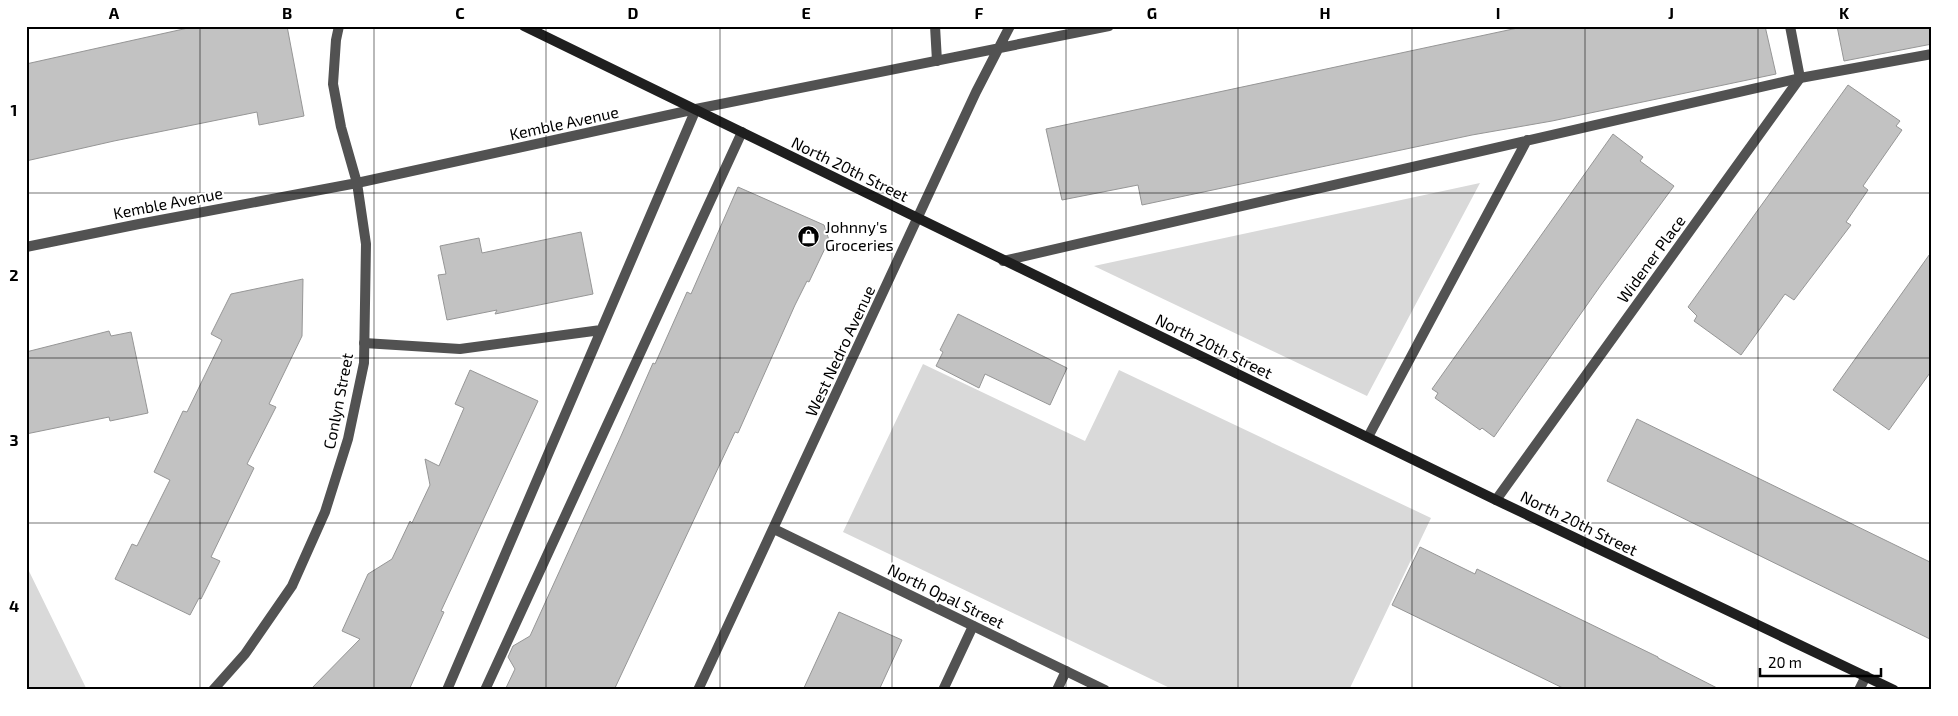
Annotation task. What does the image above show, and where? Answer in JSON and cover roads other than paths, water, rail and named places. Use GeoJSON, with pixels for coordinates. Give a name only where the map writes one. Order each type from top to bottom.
{"type":"FeatureCollection","features":[{"type":"Feature","properties":{"kind":"street","name":"Conlyn Street"},"geometry":{"type":"LineString","coordinates":[[214,690],[244,654],[292,586],[325,512],[348,439],[364,363],[366,244],[357,183],[341,127],[334,84],[336,40],[339,26]]}},
{"type":"Feature","properties":{"kind":"street","name":"North 20th Street"},"geometry":{"type":"LineString","coordinates":[[524,26],[1496,500],[1894,690]]}},
{"type":"Feature","properties":{"kind":"street"},"geometry":{"type":"LineString","coordinates":[[936,26],[937,61]]}},
{"type":"Feature","properties":{"kind":"street","name":"West Nedro Avenue"},"geometry":{"type":"LineString","coordinates":[[698,690],[976,92],[1000,49],[1010,26]]}},
{"type":"Feature","properties":{"kind":"street","name":"Kemble Avenue"},"geometry":{"type":"LineString","coordinates":[[26,247],[357,183],[696,109],[1109,26]]}},
{"type":"Feature","properties":{"kind":"street"},"geometry":{"type":"LineString","coordinates":[[1790,26],[1800,78]]}},
{"type":"Feature","properties":{"kind":"street"},"geometry":{"type":"LineString","coordinates":[[1003,261],[1800,78],[1932,54]]}},
{"type":"Feature","properties":{"kind":"street","name":"Widener Place"},"geometry":{"type":"LineString","coordinates":[[1496,500],[1800,78]]}},
{"type":"Feature","properties":{"kind":"street"},"geometry":{"type":"LineString","coordinates":[[447,690],[696,109]]}},
{"type":"Feature","properties":{"kind":"street"},"geometry":{"type":"LineString","coordinates":[[485,690],[742,132]]}},
{"type":"Feature","properties":{"kind":"street"},"geometry":{"type":"LineString","coordinates":[[1368,437],[1527,140]]}},
{"type":"Feature","properties":{"kind":"street"},"geometry":{"type":"LineString","coordinates":[[364,343],[460,349],[601,330]]}},
{"type":"Feature","properties":{"kind":"street","name":"North Opal Street"},"geometry":{"type":"LineString","coordinates":[[774,529],[1105,690]]}},
{"type":"Feature","properties":{"kind":"street"},"geometry":{"type":"LineString","coordinates":[[943,690],[973,626]]}},
{"type":"Feature","properties":{"kind":"street"},"geometry":{"type":"LineString","coordinates":[[1057,690],[1066,671]]}},
{"type":"Feature","properties":{"kind":"street"},"geometry":{"type":"LineString","coordinates":[[1859,690],[1866,676]]}},
{"type":"Feature","properties":{"kind":"place","name":"Johnny's Groceries"},"geometry":{"type":"Point","coordinates":[809,236]}}]}
